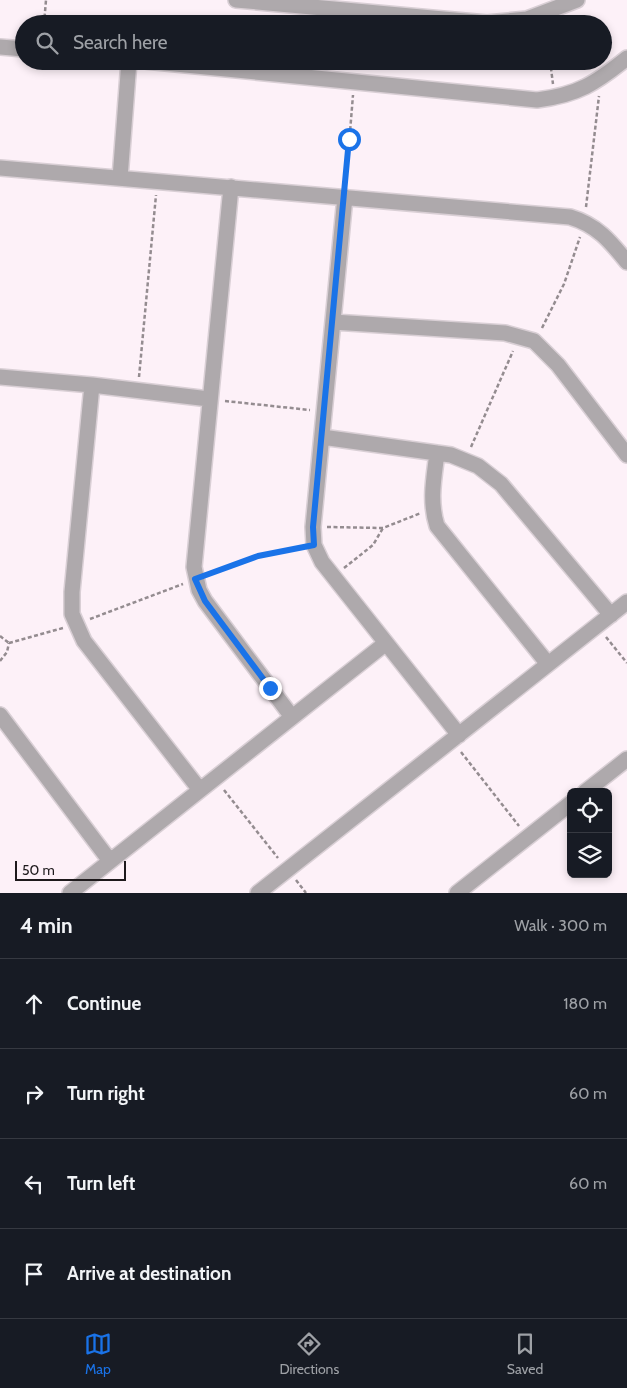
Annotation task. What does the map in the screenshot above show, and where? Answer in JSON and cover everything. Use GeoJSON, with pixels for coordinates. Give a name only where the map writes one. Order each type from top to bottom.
{"type":"FeatureCollection","features":[{"type":"Feature","properties":{"kind":"street"},"geometry":{"type":"LineString","coordinates":[[236,0],[400,15]]}},
{"type":"Feature","properties":{"kind":"street"},"geometry":{"type":"LineString","coordinates":[[538,15],[577,0]]}},
{"type":"Feature","properties":{"kind":"street"},"geometry":{"type":"LineString","coordinates":[[0,47],[15,48]]}},
{"type":"Feature","properties":{"kind":"street"},"geometry":{"type":"LineString","coordinates":[[235,70],[537,100],[555,98],[587,88],[626,62]]}},
{"type":"Feature","properties":{"kind":"street"},"geometry":{"type":"LineString","coordinates":[[120,178],[128,70]]}},
{"type":"Feature","properties":{"kind":"street"},"geometry":{"type":"LineString","coordinates":[[0,168],[553,215],[584,221],[598,230],[627,262]]}},
{"type":"Feature","properties":{"kind":"street"},"geometry":{"type":"LineString","coordinates":[[231,188],[194,556],[195,579],[205,601],[292,717]]}},
{"type":"Feature","properties":{"kind":"street"},"geometry":{"type":"LineString","coordinates":[[345,197],[313,527],[314,545],[333,576],[386,643],[455,738]]}},
{"type":"Feature","properties":{"kind":"street"},"geometry":{"type":"LineString","coordinates":[[333,322],[520,335],[534,341],[558,365],[627,455]]}},
{"type":"Feature","properties":{"kind":"street"},"geometry":{"type":"LineString","coordinates":[[0,377],[138,390],[209,400]]}},
{"type":"Feature","properties":{"kind":"street"},"geometry":{"type":"LineString","coordinates":[[92,385],[72,592],[72,614],[84,641],[200,790]]}},
{"type":"Feature","properties":{"kind":"street"},"geometry":{"type":"LineString","coordinates":[[322,437],[437,453],[465,459],[491,474],[611,615]]}},
{"type":"Feature","properties":{"kind":"street"},"geometry":{"type":"LineString","coordinates":[[437,453],[432,511],[437,526],[548,664]]}},
{"type":"Feature","properties":{"kind":"street"},"geometry":{"type":"LineString","coordinates":[[258,893],[627,602]]}},
{"type":"Feature","properties":{"kind":"street"},"geometry":{"type":"LineString","coordinates":[[70,893],[386,643]]}},
{"type":"Feature","properties":{"kind":"street"},"geometry":{"type":"LineString","coordinates":[[0,715],[110,861]]}},
{"type":"Feature","properties":{"kind":"street"},"geometry":{"type":"LineString","coordinates":[[590,788],[627,759]]}},
{"type":"Feature","properties":{"kind":"street"},"geometry":{"type":"LineString","coordinates":[[457,893],[567,806]]}},
{"type":"Feature","properties":{"kind":"path"},"geometry":{"type":"LineString","coordinates":[[45,15],[46,0]]}},
{"type":"Feature","properties":{"kind":"path"},"geometry":{"type":"LineString","coordinates":[[551,70],[555,98]]}},
{"type":"Feature","properties":{"kind":"path"},"geometry":{"type":"LineString","coordinates":[[534,341],[564,284],[584,221],[601,79]]}},
{"type":"Feature","properties":{"kind":"path"},"geometry":{"type":"LineString","coordinates":[[345,197],[354,82]]}},
{"type":"Feature","properties":{"kind":"path"},"geometry":{"type":"LineString","coordinates":[[138,390],[158,181]]}},
{"type":"Feature","properties":{"kind":"path"},"geometry":{"type":"LineString","coordinates":[[465,459],[520,335]]}},
{"type":"Feature","properties":{"kind":"path"},"geometry":{"type":"LineString","coordinates":[[209,400],[324,411]]}},
{"type":"Feature","properties":{"kind":"path"},"geometry":{"type":"LineString","coordinates":[[313,527],[383,528],[413,515],[432,511]]}},
{"type":"Feature","properties":{"kind":"path"},"geometry":{"type":"LineString","coordinates":[[333,576],[366,552],[383,528]]}},
{"type":"Feature","properties":{"kind":"path"},"geometry":{"type":"LineString","coordinates":[[9,643],[75,624],[258,556],[314,545]]}},
{"type":"Feature","properties":{"kind":"path"},"geometry":{"type":"LineString","coordinates":[[597,626],[627,663]]}},
{"type":"Feature","properties":{"kind":"path"},"geometry":{"type":"LineString","coordinates":[[0,636],[9,643]]}},
{"type":"Feature","properties":{"kind":"path"},"geometry":{"type":"LineString","coordinates":[[0,661],[7,652],[9,643]]}},
{"type":"Feature","properties":{"kind":"path"},"geometry":{"type":"LineString","coordinates":[[455,738],[528,837]]}},
{"type":"Feature","properties":{"kind":"path"},"geometry":{"type":"LineString","coordinates":[[215,778],[306,893]]}},
{"type":"Feature","properties":{"kind":"route"},"geometry":{"type":"LineString","coordinates":[[270,688],[205,601],[195,579],[258,556],[314,545],[313,527],[349,139]]}}]}
